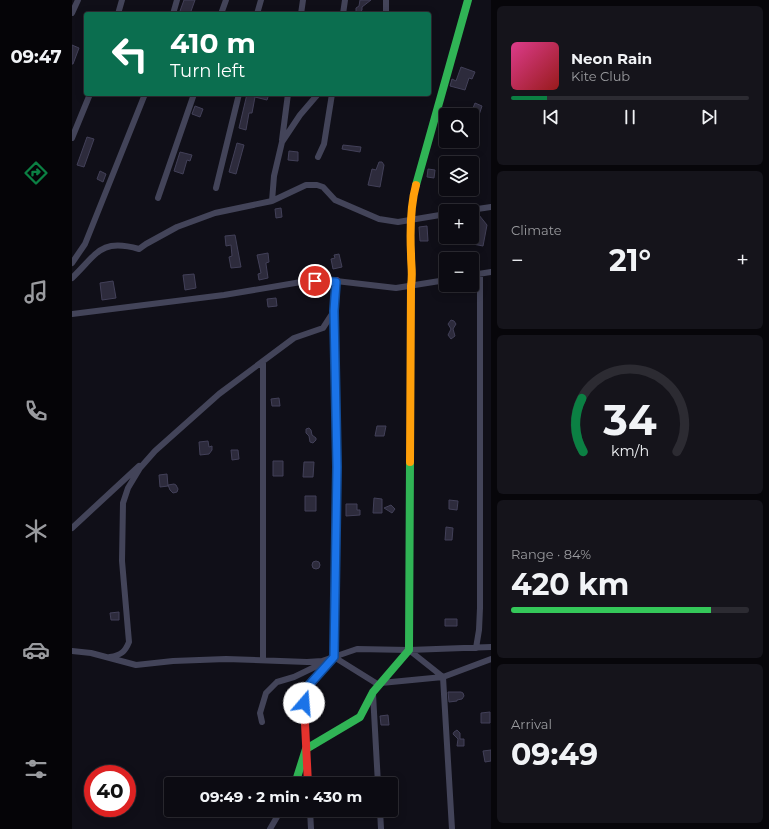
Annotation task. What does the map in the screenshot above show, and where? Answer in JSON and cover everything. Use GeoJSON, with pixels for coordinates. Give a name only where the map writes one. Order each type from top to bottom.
{"type":"FeatureCollection","features":[{"type":"Feature","properties":{"kind":"street"},"geometry":{"type":"LineString","coordinates":[[72,13],[78,0]]}},
{"type":"Feature","properties":{"kind":"street"},"geometry":{"type":"LineString","coordinates":[[119,12],[122,0]]}},
{"type":"Feature","properties":{"kind":"street"},"geometry":{"type":"LineString","coordinates":[[174,12],[177,0]]}},
{"type":"Feature","properties":{"kind":"street"},"geometry":{"type":"LineString","coordinates":[[222,12],[226,0]]}},
{"type":"Feature","properties":{"kind":"street"},"geometry":{"type":"LineString","coordinates":[[258,12],[261,0]]}},
{"type":"Feature","properties":{"kind":"street"},"geometry":{"type":"LineString","coordinates":[[301,12],[303,0]]}},
{"type":"Feature","properties":{"kind":"street"},"geometry":{"type":"LineString","coordinates":[[344,12],[345,0]]}},
{"type":"Feature","properties":{"kind":"street"},"geometry":{"type":"LineString","coordinates":[[386,0],[386,12]]}},
{"type":"Feature","properties":{"kind":"street"},"geometry":{"type":"LineString","coordinates":[[297,777],[306,749],[360,717],[373,692],[409,650],[411,286],[413,273],[411,256],[411,221],[413,196],[468,0]]}},
{"type":"Feature","properties":{"kind":"street"},"geometry":{"type":"LineString","coordinates":[[72,138],[89,96]]}},
{"type":"Feature","properties":{"kind":"street"},"geometry":{"type":"LineString","coordinates":[[72,262],[84,244],[144,96]]}},
{"type":"Feature","properties":{"kind":"street"},"geometry":{"type":"LineString","coordinates":[[158,198],[193,96]]}},
{"type":"Feature","properties":{"kind":"street"},"geometry":{"type":"LineString","coordinates":[[216,188],[239,96]]}},
{"type":"Feature","properties":{"kind":"street"},"geometry":{"type":"LineString","coordinates":[[272,201],[274,176],[282,142],[288,96]]}},
{"type":"Feature","properties":{"kind":"street"},"geometry":{"type":"LineString","coordinates":[[282,142],[300,115],[316,96]]}},
{"type":"Feature","properties":{"kind":"street"},"geometry":{"type":"LineString","coordinates":[[318,157],[324,144],[332,96]]}},
{"type":"Feature","properties":{"kind":"street"},"geometry":{"type":"LineString","coordinates":[[72,278],[96,253],[107,246],[125,245],[139,249],[177,227],[215,213],[272,201],[306,185],[317,185],[323,187],[335,200],[378,219],[398,222],[439,215]]}},
{"type":"Feature","properties":{"kind":"street"},"geometry":{"type":"LineString","coordinates":[[479,209],[491,207]]}},
{"type":"Feature","properties":{"kind":"street"},"geometry":{"type":"LineString","coordinates":[[476,648],[480,608],[480,274],[491,272]]}},
{"type":"Feature","properties":{"kind":"street"},"geometry":{"type":"LineString","coordinates":[[72,314],[224,295],[307,281],[336,282],[396,288],[439,281]]}},
{"type":"Feature","properties":{"kind":"street"},"geometry":{"type":"LineString","coordinates":[[308,777],[304,703],[305,695],[309,685],[334,657],[337,467],[334,311],[336,282]]}},
{"type":"Feature","properties":{"kind":"street"},"geometry":{"type":"LineString","coordinates":[[72,528],[219,394],[294,338],[323,328],[334,311]]}},
{"type":"Feature","properties":{"kind":"street"},"geometry":{"type":"LineString","coordinates":[[263,362],[263,660]]}},
{"type":"Feature","properties":{"kind":"street"},"geometry":{"type":"LineString","coordinates":[[110,657],[119,656],[130,642],[122,561],[123,503],[128,488],[140,468],[155,451]]}},
{"type":"Feature","properties":{"kind":"street"},"geometry":{"type":"LineString","coordinates":[[72,651],[110,657],[136,665],[173,661],[226,659],[307,662],[322,661],[357,649],[409,650],[491,647]]}},
{"type":"Feature","properties":{"kind":"street"},"geometry":{"type":"LineString","coordinates":[[409,650],[443,677],[452,829]]}},
{"type":"Feature","properties":{"kind":"street"},"geometry":{"type":"LineString","coordinates":[[334,657],[379,685]]}},
{"type":"Feature","properties":{"kind":"street"},"geometry":{"type":"LineString","coordinates":[[262,722],[260,714],[266,693],[276,682],[294,678],[334,657]]}},
{"type":"Feature","properties":{"kind":"street"},"geometry":{"type":"LineString","coordinates":[[379,685],[381,683],[443,677],[491,659]]}},
{"type":"Feature","properties":{"kind":"street"},"geometry":{"type":"LineString","coordinates":[[373,692],[378,777]]}},
{"type":"Feature","properties":{"kind":"street"},"geometry":{"type":"LineString","coordinates":[[270,829],[277,817]]}},
{"type":"Feature","properties":{"kind":"street"},"geometry":{"type":"LineString","coordinates":[[310,817],[311,829]]}},
{"type":"Feature","properties":{"kind":"street"},"geometry":{"type":"LineString","coordinates":[[380,817],[381,829]]}},
{"type":"Feature","properties":{"kind":"building"},"geometry":{"type":"Polygon","coordinates":[[[184,0],[195,0],[191,12],[180,11],[184,0]]]}},
{"type":"Feature","properties":{"kind":"building"},"geometry":{"type":"Polygon","coordinates":[[[360,0],[371,0],[362,7],[360,12],[356,12],[356,8],[359,6],[360,0]]]}},
{"type":"Feature","properties":{"kind":"building"},"geometry":{"type":"Polygon","coordinates":[[[72,45],[79,48],[73,64],[72,64],[72,45]]]}},
{"type":"Feature","properties":{"kind":"building"},"geometry":{"type":"Polygon","coordinates":[[[461,67],[475,72],[472,79],[469,78],[465,90],[450,86],[452,79],[456,81],[461,67]]]}},
{"type":"Feature","properties":{"kind":"building"},"geometry":{"type":"Polygon","coordinates":[[[247,96],[268,96],[267,100],[255,97],[252,113],[249,113],[246,130],[239,128],[247,96]]]}},
{"type":"Feature","properties":{"kind":"building"},"geometry":{"type":"Polygon","coordinates":[[[475,103],[482,106],[479,115],[479,108],[473,108],[475,103]]]}},
{"type":"Feature","properties":{"kind":"building"},"geometry":{"type":"Polygon","coordinates":[[[195,106],[203,109],[200,117],[192,114],[195,106]]]}},
{"type":"Feature","properties":{"kind":"building"},"geometry":{"type":"Polygon","coordinates":[[[87,137],[94,139],[84,167],[77,165],[87,137]]]}},
{"type":"Feature","properties":{"kind":"building"},"geometry":{"type":"Polygon","coordinates":[[[237,143],[244,145],[236,174],[229,172],[237,143]]]}},
{"type":"Feature","properties":{"kind":"building"},"geometry":{"type":"Polygon","coordinates":[[[343,145],[361,147],[360,152],[342,149],[343,145]]]}},
{"type":"Feature","properties":{"kind":"building"},"geometry":{"type":"Polygon","coordinates":[[[289,151],[298,152],[298,161],[288,160],[289,151]]]}},
{"type":"Feature","properties":{"kind":"building"},"geometry":{"type":"Polygon","coordinates":[[[180,152],[192,155],[190,161],[187,160],[183,174],[174,171],[180,152]]]}},
{"type":"Feature","properties":{"kind":"building"},"geometry":{"type":"Polygon","coordinates":[[[379,162],[382,162],[384,165],[380,187],[368,185],[372,169],[376,170],[379,162]]]}},
{"type":"Feature","properties":{"kind":"building"},"geometry":{"type":"Polygon","coordinates":[[[428,169],[435,170],[434,178],[427,177],[428,169]]]}},
{"type":"Feature","properties":{"kind":"building"},"geometry":{"type":"Polygon","coordinates":[[[100,171],[106,174],[103,182],[97,179],[100,171]]]}},
{"type":"Feature","properties":{"kind":"building"},"geometry":{"type":"Polygon","coordinates":[[[281,208],[282,217],[276,218],[275,209],[281,208]]]}},
{"type":"Feature","properties":{"kind":"building"},"geometry":{"type":"Polygon","coordinates":[[[479,215],[487,225],[483,246],[473,244],[479,244],[479,215]]]}},
{"type":"Feature","properties":{"kind":"building"},"geometry":{"type":"Polygon","coordinates":[[[427,226],[428,241],[420,241],[419,227],[427,226]]]}},
{"type":"Feature","properties":{"kind":"building"},"geometry":{"type":"Polygon","coordinates":[[[235,235],[241,267],[231,268],[229,257],[232,256],[231,245],[226,246],[225,236],[235,235]]]}},
{"type":"Feature","properties":{"kind":"building"},"geometry":{"type":"Polygon","coordinates":[[[268,253],[269,262],[266,264],[268,278],[259,280],[258,274],[261,273],[257,255],[268,253]]]}},
{"type":"Feature","properties":{"kind":"building"},"geometry":{"type":"Polygon","coordinates":[[[339,254],[342,267],[333,269],[331,259],[335,258],[334,255],[339,254]]]}},
{"type":"Feature","properties":{"kind":"building"},"geometry":{"type":"Polygon","coordinates":[[[194,274],[196,288],[185,290],[183,275],[194,274]]]}},
{"type":"Feature","properties":{"kind":"building"},"geometry":{"type":"Polygon","coordinates":[[[113,281],[116,298],[102,300],[100,283],[113,281]]]}},
{"type":"Feature","properties":{"kind":"building"},"geometry":{"type":"Polygon","coordinates":[[[276,298],[277,306],[268,307],[267,299],[276,298]]]}},
{"type":"Feature","properties":{"kind":"building"},"geometry":{"type":"Polygon","coordinates":[[[451,320],[456,324],[453,329],[455,336],[451,339],[448,335],[451,329],[448,324],[451,320]]]}},
{"type":"Feature","properties":{"kind":"building"},"geometry":{"type":"Polygon","coordinates":[[[279,398],[280,406],[272,406],[271,399],[279,398]]]}},
{"type":"Feature","properties":{"kind":"building"},"geometry":{"type":"Polygon","coordinates":[[[377,426],[386,426],[384,436],[375,436],[377,426]]]}},
{"type":"Feature","properties":{"kind":"building"},"geometry":{"type":"Polygon","coordinates":[[[309,428],[312,435],[316,438],[313,443],[310,442],[309,436],[306,433],[306,429],[309,428]]]}},
{"type":"Feature","properties":{"kind":"building"},"geometry":{"type":"Polygon","coordinates":[[[208,441],[209,447],[212,446],[212,450],[209,454],[200,455],[199,442],[208,441]]]}},
{"type":"Feature","properties":{"kind":"building"},"geometry":{"type":"Polygon","coordinates":[[[231,450],[238,450],[239,459],[232,460],[231,450]]]}},
{"type":"Feature","properties":{"kind":"building"},"geometry":{"type":"Polygon","coordinates":[[[273,461],[283,461],[283,476],[273,476],[273,461]]]}},
{"type":"Feature","properties":{"kind":"building"},"geometry":{"type":"Polygon","coordinates":[[[304,462],[314,462],[313,477],[303,477],[304,462]]]}},
{"type":"Feature","properties":{"kind":"building"},"geometry":{"type":"Polygon","coordinates":[[[167,474],[168,486],[160,487],[159,475],[167,474]]]}},
{"type":"Feature","properties":{"kind":"building"},"geometry":{"type":"Polygon","coordinates":[[[174,484],[178,489],[177,492],[173,493],[168,485],[174,484]]]}},
{"type":"Feature","properties":{"kind":"building"},"geometry":{"type":"Polygon","coordinates":[[[305,496],[316,496],[316,511],[305,511],[305,496]]]}},
{"type":"Feature","properties":{"kind":"building"},"geometry":{"type":"Polygon","coordinates":[[[374,498],[382,499],[382,513],[373,513],[374,498]]]}},
{"type":"Feature","properties":{"kind":"building"},"geometry":{"type":"Polygon","coordinates":[[[449,500],[458,501],[457,510],[449,509],[449,500]]]}},
{"type":"Feature","properties":{"kind":"building"},"geometry":{"type":"Polygon","coordinates":[[[346,504],[357,504],[357,510],[360,510],[360,515],[346,516],[346,504]]]}},
{"type":"Feature","properties":{"kind":"building"},"geometry":{"type":"Polygon","coordinates":[[[391,505],[395,509],[392,513],[384,508],[391,505]]]}},
{"type":"Feature","properties":{"kind":"building"},"geometry":{"type":"Polygon","coordinates":[[[446,527],[453,528],[452,540],[445,540],[446,527]]]}},
{"type":"Feature","properties":{"kind":"building"},"geometry":{"type":"Polygon","coordinates":[[[314,561],[318,561],[320,565],[318,569],[314,569],[312,567],[312,563],[314,561]]]}},
{"type":"Feature","properties":{"kind":"building"},"geometry":{"type":"Polygon","coordinates":[[[119,612],[119,620],[111,620],[110,613],[119,612]]]}},
{"type":"Feature","properties":{"kind":"building"},"geometry":{"type":"Polygon","coordinates":[[[445,619],[457,619],[457,626],[445,626],[445,619]]]}},
{"type":"Feature","properties":{"kind":"building"},"geometry":{"type":"Polygon","coordinates":[[[448,692],[461,692],[464,696],[462,699],[457,701],[449,702],[448,692]]]}},
{"type":"Feature","properties":{"kind":"building"},"geometry":{"type":"Polygon","coordinates":[[[490,712],[490,723],[481,723],[481,713],[490,712]]]}},
{"type":"Feature","properties":{"kind":"building"},"geometry":{"type":"Polygon","coordinates":[[[388,715],[389,725],[381,725],[380,716],[388,715]]]}},
{"type":"Feature","properties":{"kind":"building"},"geometry":{"type":"Polygon","coordinates":[[[457,730],[460,733],[460,739],[464,739],[464,746],[457,746],[458,739],[453,734],[457,730]]]}},
{"type":"Feature","properties":{"kind":"building"},"geometry":{"type":"Polygon","coordinates":[[[491,750],[491,761],[485,762],[483,751],[491,750]]]}},
{"type":"Feature","properties":{"kind":"traffic: fast"},"geometry":{"type":"LineString","coordinates":[[416,185],[468,0]]}},
{"type":"Feature","properties":{"kind":"traffic: fast"},"geometry":{"type":"LineString","coordinates":[[297,777],[306,749],[360,717],[373,692],[409,650],[410,462]]}},
{"type":"Feature","properties":{"kind":"traffic: fast"},"geometry":{"type":"LineString","coordinates":[[323,669],[334,657],[337,465]]}},
{"type":"Feature","properties":{"kind":"traffic: slow"},"geometry":{"type":"LineString","coordinates":[[410,462],[411,228],[416,185]]}},
{"type":"Feature","properties":{"kind":"traffic: jam"},"geometry":{"type":"LineString","coordinates":[[336,281],[334,311],[337,465]]}},
{"type":"Feature","properties":{"kind":"traffic: jam"},"geometry":{"type":"LineString","coordinates":[[308,777],[304,703],[309,689],[323,669]]}},
{"type":"Feature","properties":{"kind":"route"},"geometry":{"type":"LineString","coordinates":[[304,703],[309,685],[334,657],[337,467],[334,311],[336,282],[315,281]]}}]}
